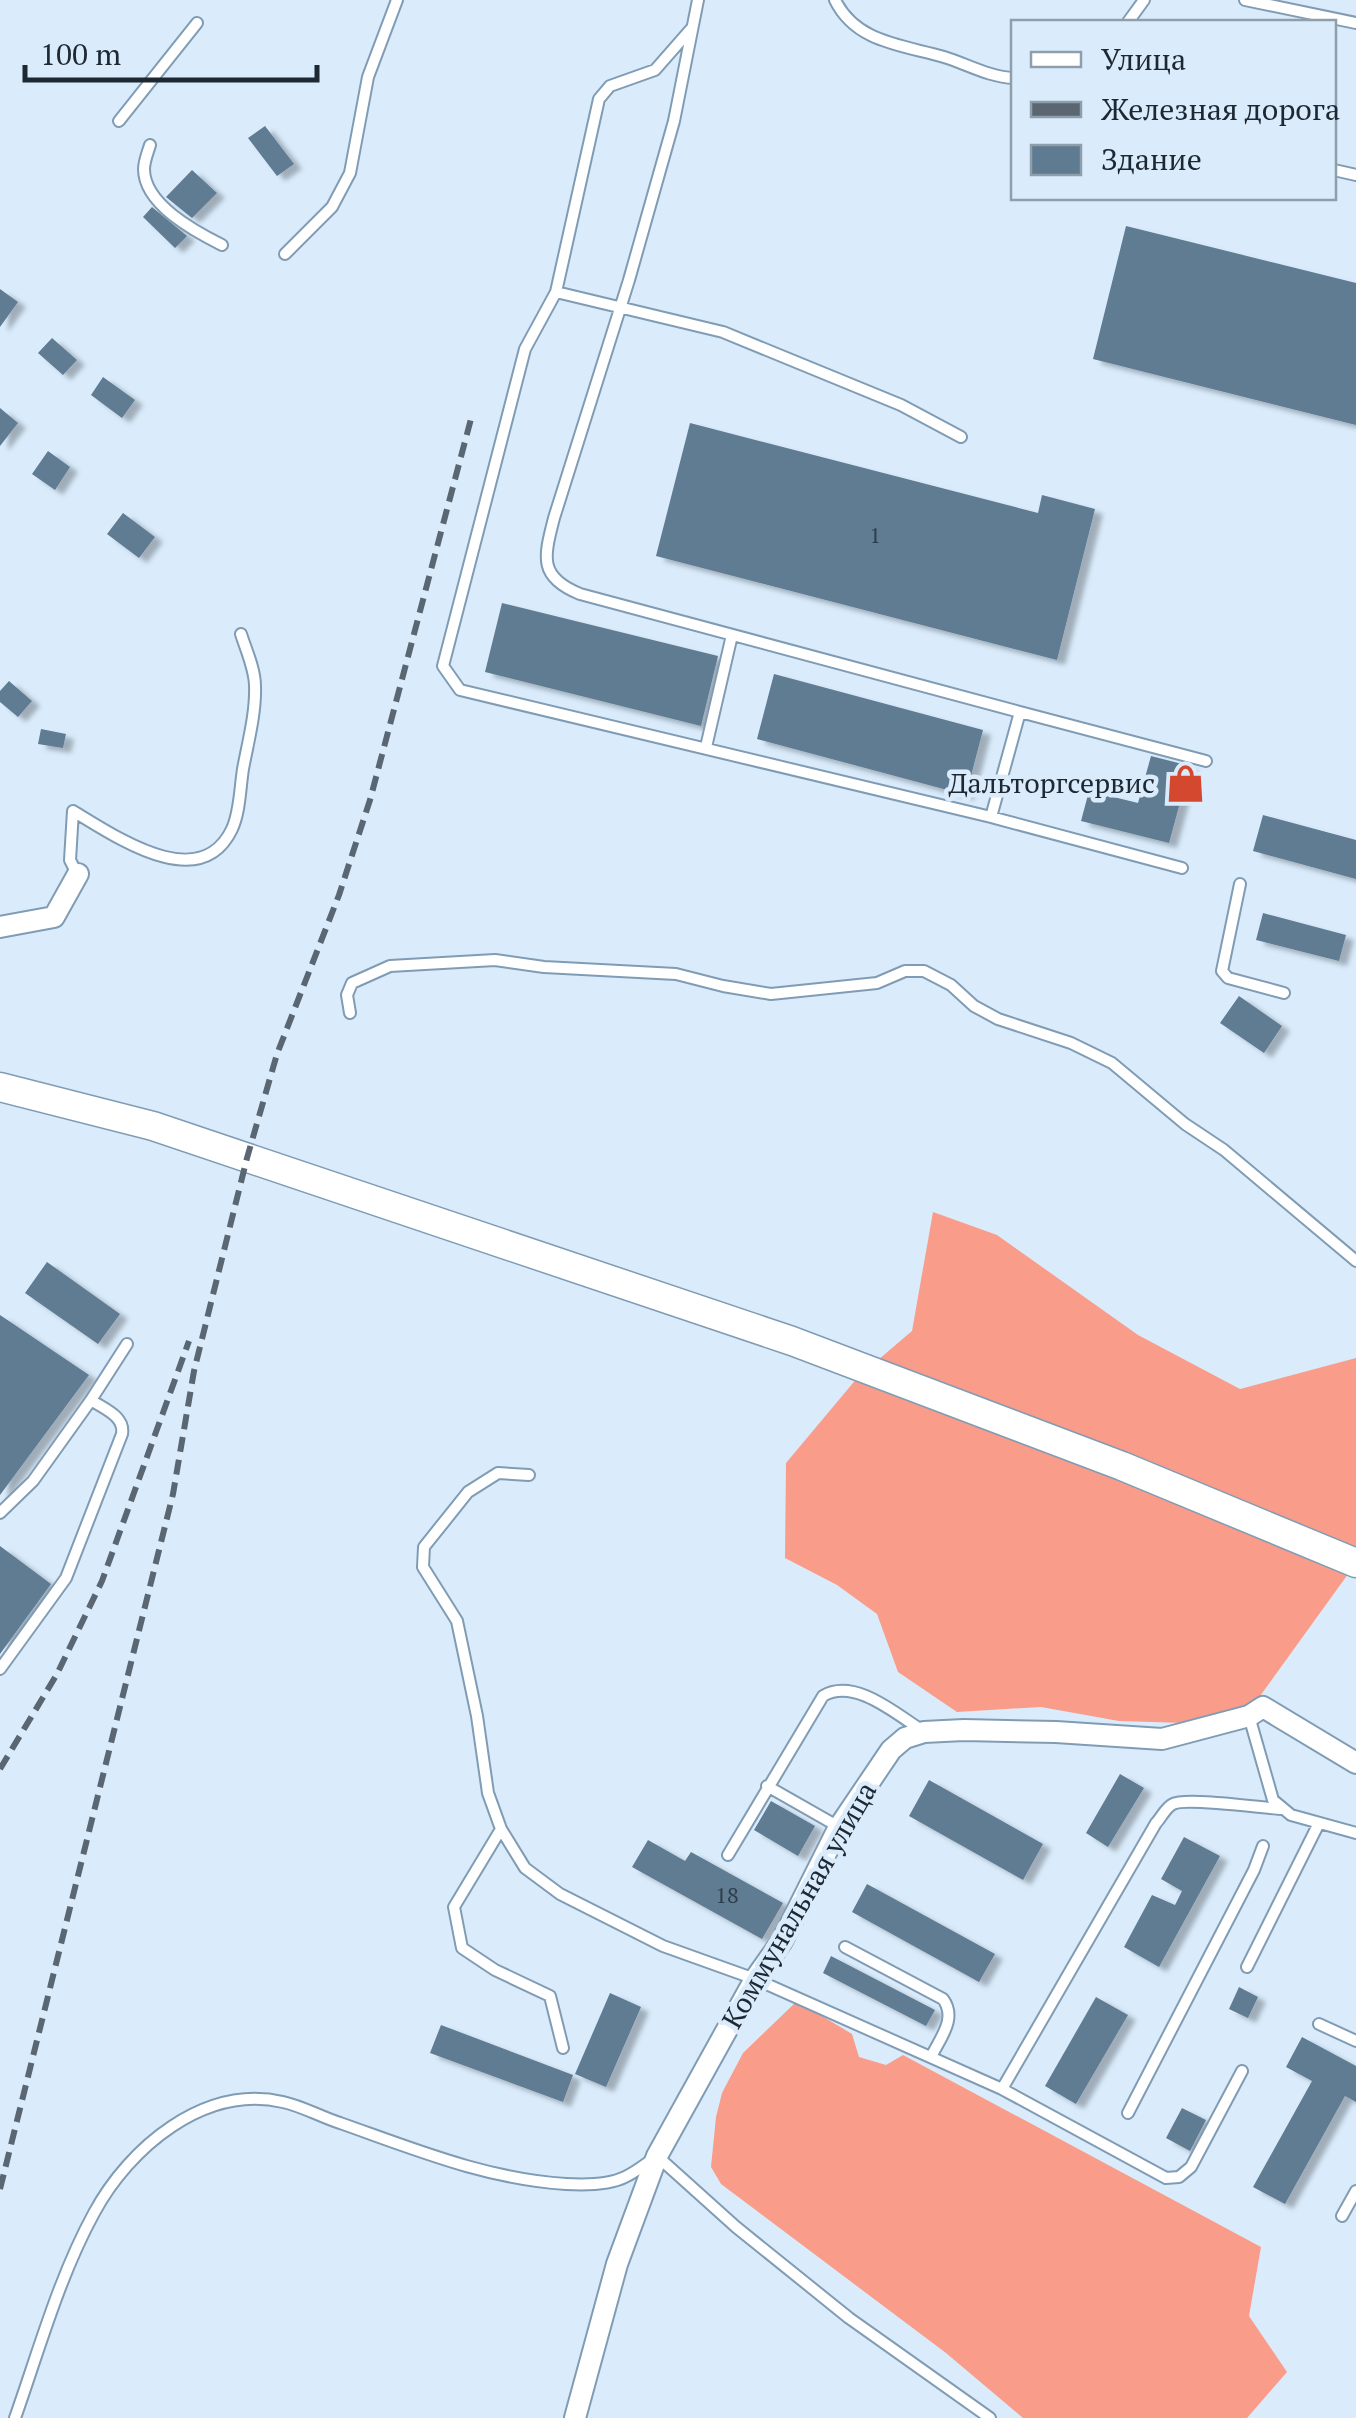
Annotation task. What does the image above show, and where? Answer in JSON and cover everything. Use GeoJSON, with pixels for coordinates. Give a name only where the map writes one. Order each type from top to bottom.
{"type":"FeatureCollection","features":[{"type":"Feature","properties":{"kind":"street"},"geometry":{"type":"LineString","coordinates":[[0,927],[54,917],[78,874]]}},
{"type":"Feature","properties":{"kind":"street"},"geometry":{"type":"LineString","coordinates":[[0,1088],[153,1126],[792,1341],[1122,1466],[1356,1564]]}},
{"type":"Feature","properties":{"kind":"street"},"geometry":{"type":"LineString","coordinates":[[924,1732],[1056,1732],[1162,1739],[1256,1711],[1356,1763]]}},
{"type":"Feature","properties":{"kind":"street","name":"Коммунальная улица"},"geometry":{"type":"LineString","coordinates":[[576,2418],[616,2264],[657,2156],[755,1979],[782,1941],[838,1826],[891,1750],[905,1738],[924,1732]]}},
{"type":"Feature","properties":{"kind":"lane"},"geometry":{"type":"LineString","coordinates":[[284,254],[332,207],[350,173],[368,77],[397,0]]}},
{"type":"Feature","properties":{"kind":"lane"},"geometry":{"type":"LineString","coordinates":[[698,0],[674,120],[554,518],[547,547],[548,570],[560,586],[580,594],[1206,761]]}},
{"type":"Feature","properties":{"kind":"lane"},"geometry":{"type":"LineString","coordinates":[[835,0],[849,22],[865,34],[1000,78],[1011,78]]}},
{"type":"Feature","properties":{"kind":"lane"},"geometry":{"type":"LineString","coordinates":[[1244,0],[1356,23]]}},
{"type":"Feature","properties":{"kind":"lane"},"geometry":{"type":"LineString","coordinates":[[119,121],[197,23]]}},
{"type":"Feature","properties":{"kind":"lane"},"geometry":{"type":"LineString","coordinates":[[694,27],[655,70],[610,86],[599,99],[556,292],[525,349],[444,666],[460,690],[991,817],[1182,868]]}},
{"type":"Feature","properties":{"kind":"lane"},"geometry":{"type":"LineString","coordinates":[[150,145],[144,168],[148,188],[184,226],[222,245]]}},
{"type":"Feature","properties":{"kind":"lane"},"geometry":{"type":"LineString","coordinates":[[556,292],[723,332],[901,405],[961,437]]}},
{"type":"Feature","properties":{"kind":"lane"},"geometry":{"type":"LineString","coordinates":[[78,874],[70,860],[72,811],[118,838],[180,861],[201,858],[222,848],[234,825],[253,709],[255,683],[242,634]]}},
{"type":"Feature","properties":{"kind":"lane"},"geometry":{"type":"LineString","coordinates":[[706,747],[732,635]]}},
{"type":"Feature","properties":{"kind":"lane"},"geometry":{"type":"LineString","coordinates":[[991,817],[1020,712]]}},
{"type":"Feature","properties":{"kind":"lane"},"geometry":{"type":"LineString","coordinates":[[1240,884],[1222,972],[1228,978],[1284,993]]}},
{"type":"Feature","properties":{"kind":"lane"},"geometry":{"type":"LineString","coordinates":[[350,1013],[347,995],[352,983],[390,966],[495,960],[544,967],[676,974],[771,994],[876,983],[906,971],[924,971],[998,1019],[1071,1043],[1112,1063],[1185,1124],[1224,1150],[1356,1261]]}},
{"type":"Feature","properties":{"kind":"lane"},"geometry":{"type":"LineString","coordinates":[[0,1513],[33,1481],[126,1344]]}},
{"type":"Feature","properties":{"kind":"lane"},"geometry":{"type":"LineString","coordinates":[[0,1669],[66,1578],[122,1434],[120,1419],[91,1400]]}},
{"type":"Feature","properties":{"kind":"lane"},"geometry":{"type":"LineString","coordinates":[[529,1475],[498,1472],[468,1492],[424,1547],[424,1566],[457,1621],[488,1794],[501,1829],[525,1868],[560,1894],[662,1946],[755,1979],[932,2055],[1166,2178],[1179,2176],[1191,2167],[1242,2071]]}},
{"type":"Feature","properties":{"kind":"lane"},"geometry":{"type":"LineString","coordinates":[[728,1855],[818,1702],[831,1691],[856,1692],[924,1732]]}},
{"type":"Feature","properties":{"kind":"lane"},"geometry":{"type":"LineString","coordinates":[[1256,1711],[1267,1788],[1282,1809],[1356,1833]]}},
{"type":"Feature","properties":{"kind":"lane"},"geometry":{"type":"LineString","coordinates":[[767,1786],[838,1826]]}},
{"type":"Feature","properties":{"kind":"lane"},"geometry":{"type":"LineString","coordinates":[[1002,2089],[1156,1823],[1169,1807],[1178,1802],[1282,1809]]}},
{"type":"Feature","properties":{"kind":"lane"},"geometry":{"type":"LineString","coordinates":[[1247,1967],[1319,1823]]}},
{"type":"Feature","properties":{"kind":"lane"},"geometry":{"type":"LineString","coordinates":[[501,1829],[454,1907],[462,1948],[495,1970],[550,1996],[564,2048]]}},
{"type":"Feature","properties":{"kind":"lane"},"geometry":{"type":"LineString","coordinates":[[1128,2113],[1263,1846]]}},
{"type":"Feature","properties":{"kind":"lane"},"geometry":{"type":"LineString","coordinates":[[845,1947],[943,1999],[950,2007],[950,2017],[932,2055]]}},
{"type":"Feature","properties":{"kind":"lane"},"geometry":{"type":"LineString","coordinates":[[1319,2024],[1356,2041]]}},
{"type":"Feature","properties":{"kind":"lane"},"geometry":{"type":"LineString","coordinates":[[15,2418],[71,2260],[95,2211],[124,2170],[176,2120],[217,2105],[246,2101],[282,2101],[470,2169],[530,2181],[584,2185],[623,2179],[657,2156],[736,2228],[849,2318],[990,2418]]}},
{"type":"Feature","properties":{"kind":"lane"},"geometry":{"type":"LineString","coordinates":[[1342,2216],[1356,2191]]}},
{"type":"Feature","properties":{"kind":"shaded area"},"geometry":{"type":"Polygon","coordinates":[[[933,1212],[997,1235],[1138,1335],[1240,1389],[1356,1358],[1356,1563],[1255,1703],[1225,1716],[1186,1723],[1119,1721],[1041,1707],[957,1712],[898,1672],[877,1614],[837,1585],[785,1558],[786,1463],[858,1377],[912,1331],[933,1212]]]}},
{"type":"Feature","properties":{"kind":"shaded area"},"geometry":{"type":"Polygon","coordinates":[[[797,2001],[852,2034],[859,2057],[886,2065],[903,2055],[1261,2247],[1249,2316],[1287,2372],[1247,2418],[1023,2418],[946,2353],[721,2184],[711,2167],[722,2093],[743,2053],[797,2001]]]}},
{"type":"Feature","properties":{"kind":"building"},"geometry":{"type":"Polygon","coordinates":[[[265,126],[294,164],[277,176],[248,138],[265,126]]]}},
{"type":"Feature","properties":{"kind":"building"},"geometry":{"type":"Polygon","coordinates":[[[192,170],[217,193],[192,218],[166,197],[192,170]]]}},
{"type":"Feature","properties":{"kind":"building"},"geometry":{"type":"Polygon","coordinates":[[[152,207],[187,236],[175,248],[143,217],[152,207]]]}},
{"type":"Feature","properties":{"kind":"building"},"geometry":{"type":"Polygon","coordinates":[[[1126,226],[1356,283],[1356,425],[1093,359],[1126,226]]]}},
{"type":"Feature","properties":{"kind":"building"},"geometry":{"type":"Polygon","coordinates":[[[0,289],[18,302],[0,327],[0,289]]]}},
{"type":"Feature","properties":{"kind":"building"},"geometry":{"type":"Polygon","coordinates":[[[52,338],[77,360],[63,375],[38,353],[52,338]]]}},
{"type":"Feature","properties":{"kind":"building"},"geometry":{"type":"Polygon","coordinates":[[[103,377],[135,400],[122,418],[91,395],[103,377]]]}},
{"type":"Feature","properties":{"kind":"building"},"geometry":{"type":"Polygon","coordinates":[[[0,408],[18,423],[0,446],[0,408]]]}},
{"type":"Feature","properties":{"kind":"building"},"geometry":{"type":"Polygon","coordinates":[[[690,423],[1038,513],[1042,495],[1095,509],[1057,660],[656,556],[690,423]]]}},
{"type":"Feature","properties":{"kind":"building"},"geometry":{"type":"Polygon","coordinates":[[[48,451],[70,467],[55,490],[32,474],[48,451]]]}},
{"type":"Feature","properties":{"kind":"building"},"geometry":{"type":"Polygon","coordinates":[[[123,513],[155,537],[139,558],[107,534],[123,513]]]}},
{"type":"Feature","properties":{"kind":"building"},"geometry":{"type":"Polygon","coordinates":[[[502,603],[718,656],[701,726],[485,672],[502,603]]]}},
{"type":"Feature","properties":{"kind":"building"},"geometry":{"type":"Polygon","coordinates":[[[774,674],[983,730],[966,795],[757,739],[774,674]]]}},
{"type":"Feature","properties":{"kind":"building"},"geometry":{"type":"Polygon","coordinates":[[[9,681],[32,701],[18,717],[0,702],[0,691],[9,681]]]}},
{"type":"Feature","properties":{"kind":"building"},"geometry":{"type":"Polygon","coordinates":[[[41,729],[66,734],[63,748],[38,744],[41,729]]]}},
{"type":"Feature","properties":{"kind":"building"},"geometry":{"type":"Polygon","coordinates":[[[1151,756],[1190,766],[1169,843],[1081,821],[1089,791],[1138,803],[1151,756]]]}},
{"type":"Feature","properties":{"kind":"building"},"geometry":{"type":"Polygon","coordinates":[[[1263,815],[1356,840],[1356,879],[1253,851],[1263,815]]]}},
{"type":"Feature","properties":{"kind":"building"},"geometry":{"type":"Polygon","coordinates":[[[1263,913],[1346,935],[1339,961],[1256,940],[1263,913]]]}},
{"type":"Feature","properties":{"kind":"building"},"geometry":{"type":"Polygon","coordinates":[[[1239,996],[1282,1026],[1264,1053],[1220,1023],[1239,996]]]}},
{"type":"Feature","properties":{"kind":"building"},"geometry":{"type":"Polygon","coordinates":[[[47,1262],[120,1314],[98,1344],[25,1293],[47,1262]]]}},
{"type":"Feature","properties":{"kind":"building"},"geometry":{"type":"Polygon","coordinates":[[[0,1315],[89,1375],[0,1495],[0,1315]]]}},
{"type":"Feature","properties":{"kind":"building"},"geometry":{"type":"Polygon","coordinates":[[[0,1546],[51,1584],[0,1654],[0,1546]]]}},
{"type":"Feature","properties":{"kind":"building"},"geometry":{"type":"Polygon","coordinates":[[[1120,1774],[1144,1788],[1108,1847],[1086,1833],[1120,1774]]]}},
{"type":"Feature","properties":{"kind":"building"},"geometry":{"type":"Polygon","coordinates":[[[929,1780],[1043,1844],[1023,1880],[909,1816],[929,1780]]]}},
{"type":"Feature","properties":{"kind":"building"},"geometry":{"type":"Polygon","coordinates":[[[771,1801],[815,1826],[798,1856],[754,1830],[771,1801]]]}},
{"type":"Feature","properties":{"kind":"building"},"geometry":{"type":"Polygon","coordinates":[[[1184,1837],[1220,1856],[1159,1967],[1124,1947],[1152,1895],[1175,1905],[1182,1891],[1161,1879],[1184,1837]]]}},
{"type":"Feature","properties":{"kind":"building"},"geometry":{"type":"Polygon","coordinates":[[[648,1840],[685,1861],[691,1852],[783,1903],[762,1939],[632,1867],[648,1840]]]}},
{"type":"Feature","properties":{"kind":"building"},"geometry":{"type":"Polygon","coordinates":[[[867,1884],[995,1954],[979,1982],[852,1912],[867,1884]]]}},
{"type":"Feature","properties":{"kind":"building"},"geometry":{"type":"Polygon","coordinates":[[[831,1956],[935,2010],[926,2026],[823,1973],[831,1956]]]}},
{"type":"Feature","properties":{"kind":"building"},"geometry":{"type":"Polygon","coordinates":[[[1239,1987],[1258,1997],[1248,2018],[1229,2009],[1239,1987]]]}},
{"type":"Feature","properties":{"kind":"building"},"geometry":{"type":"Polygon","coordinates":[[[610,1993],[641,2007],[606,2087],[575,2074],[610,1993]]]}},
{"type":"Feature","properties":{"kind":"building"},"geometry":{"type":"Polygon","coordinates":[[[1096,1997],[1128,2015],[1076,2104],[1045,2086],[1096,1997]]]}},
{"type":"Feature","properties":{"kind":"building"},"geometry":{"type":"Polygon","coordinates":[[[441,2025],[573,2075],[563,2102],[430,2053],[441,2025]]]}},
{"type":"Feature","properties":{"kind":"building"},"geometry":{"type":"Polygon","coordinates":[[[1302,2037],[1356,2066],[1356,2102],[1345,2096],[1285,2204],[1253,2187],[1312,2081],[1286,2067],[1302,2037]]]}},
{"type":"Feature","properties":{"kind":"building"},"geometry":{"type":"Polygon","coordinates":[[[1182,2108],[1206,2120],[1190,2151],[1166,2138],[1182,2108]]]}},
{"type":"Feature","properties":{"kind":"railway"},"geometry":{"type":"LineString","coordinates":[[0,2189],[173,1494],[194,1371],[247,1158],[277,1054],[339,895],[370,800],[472,415]]}},
{"type":"Feature","properties":{"kind":"railway"},"geometry":{"type":"LineString","coordinates":[[0,1769],[57,1674],[102,1581],[189,1341]]}},
{"type":"Feature","properties":{"kind":"place","name":"Дальторгсервис"},"geometry":{"type":"Point","coordinates":[1185,783]}}]}
